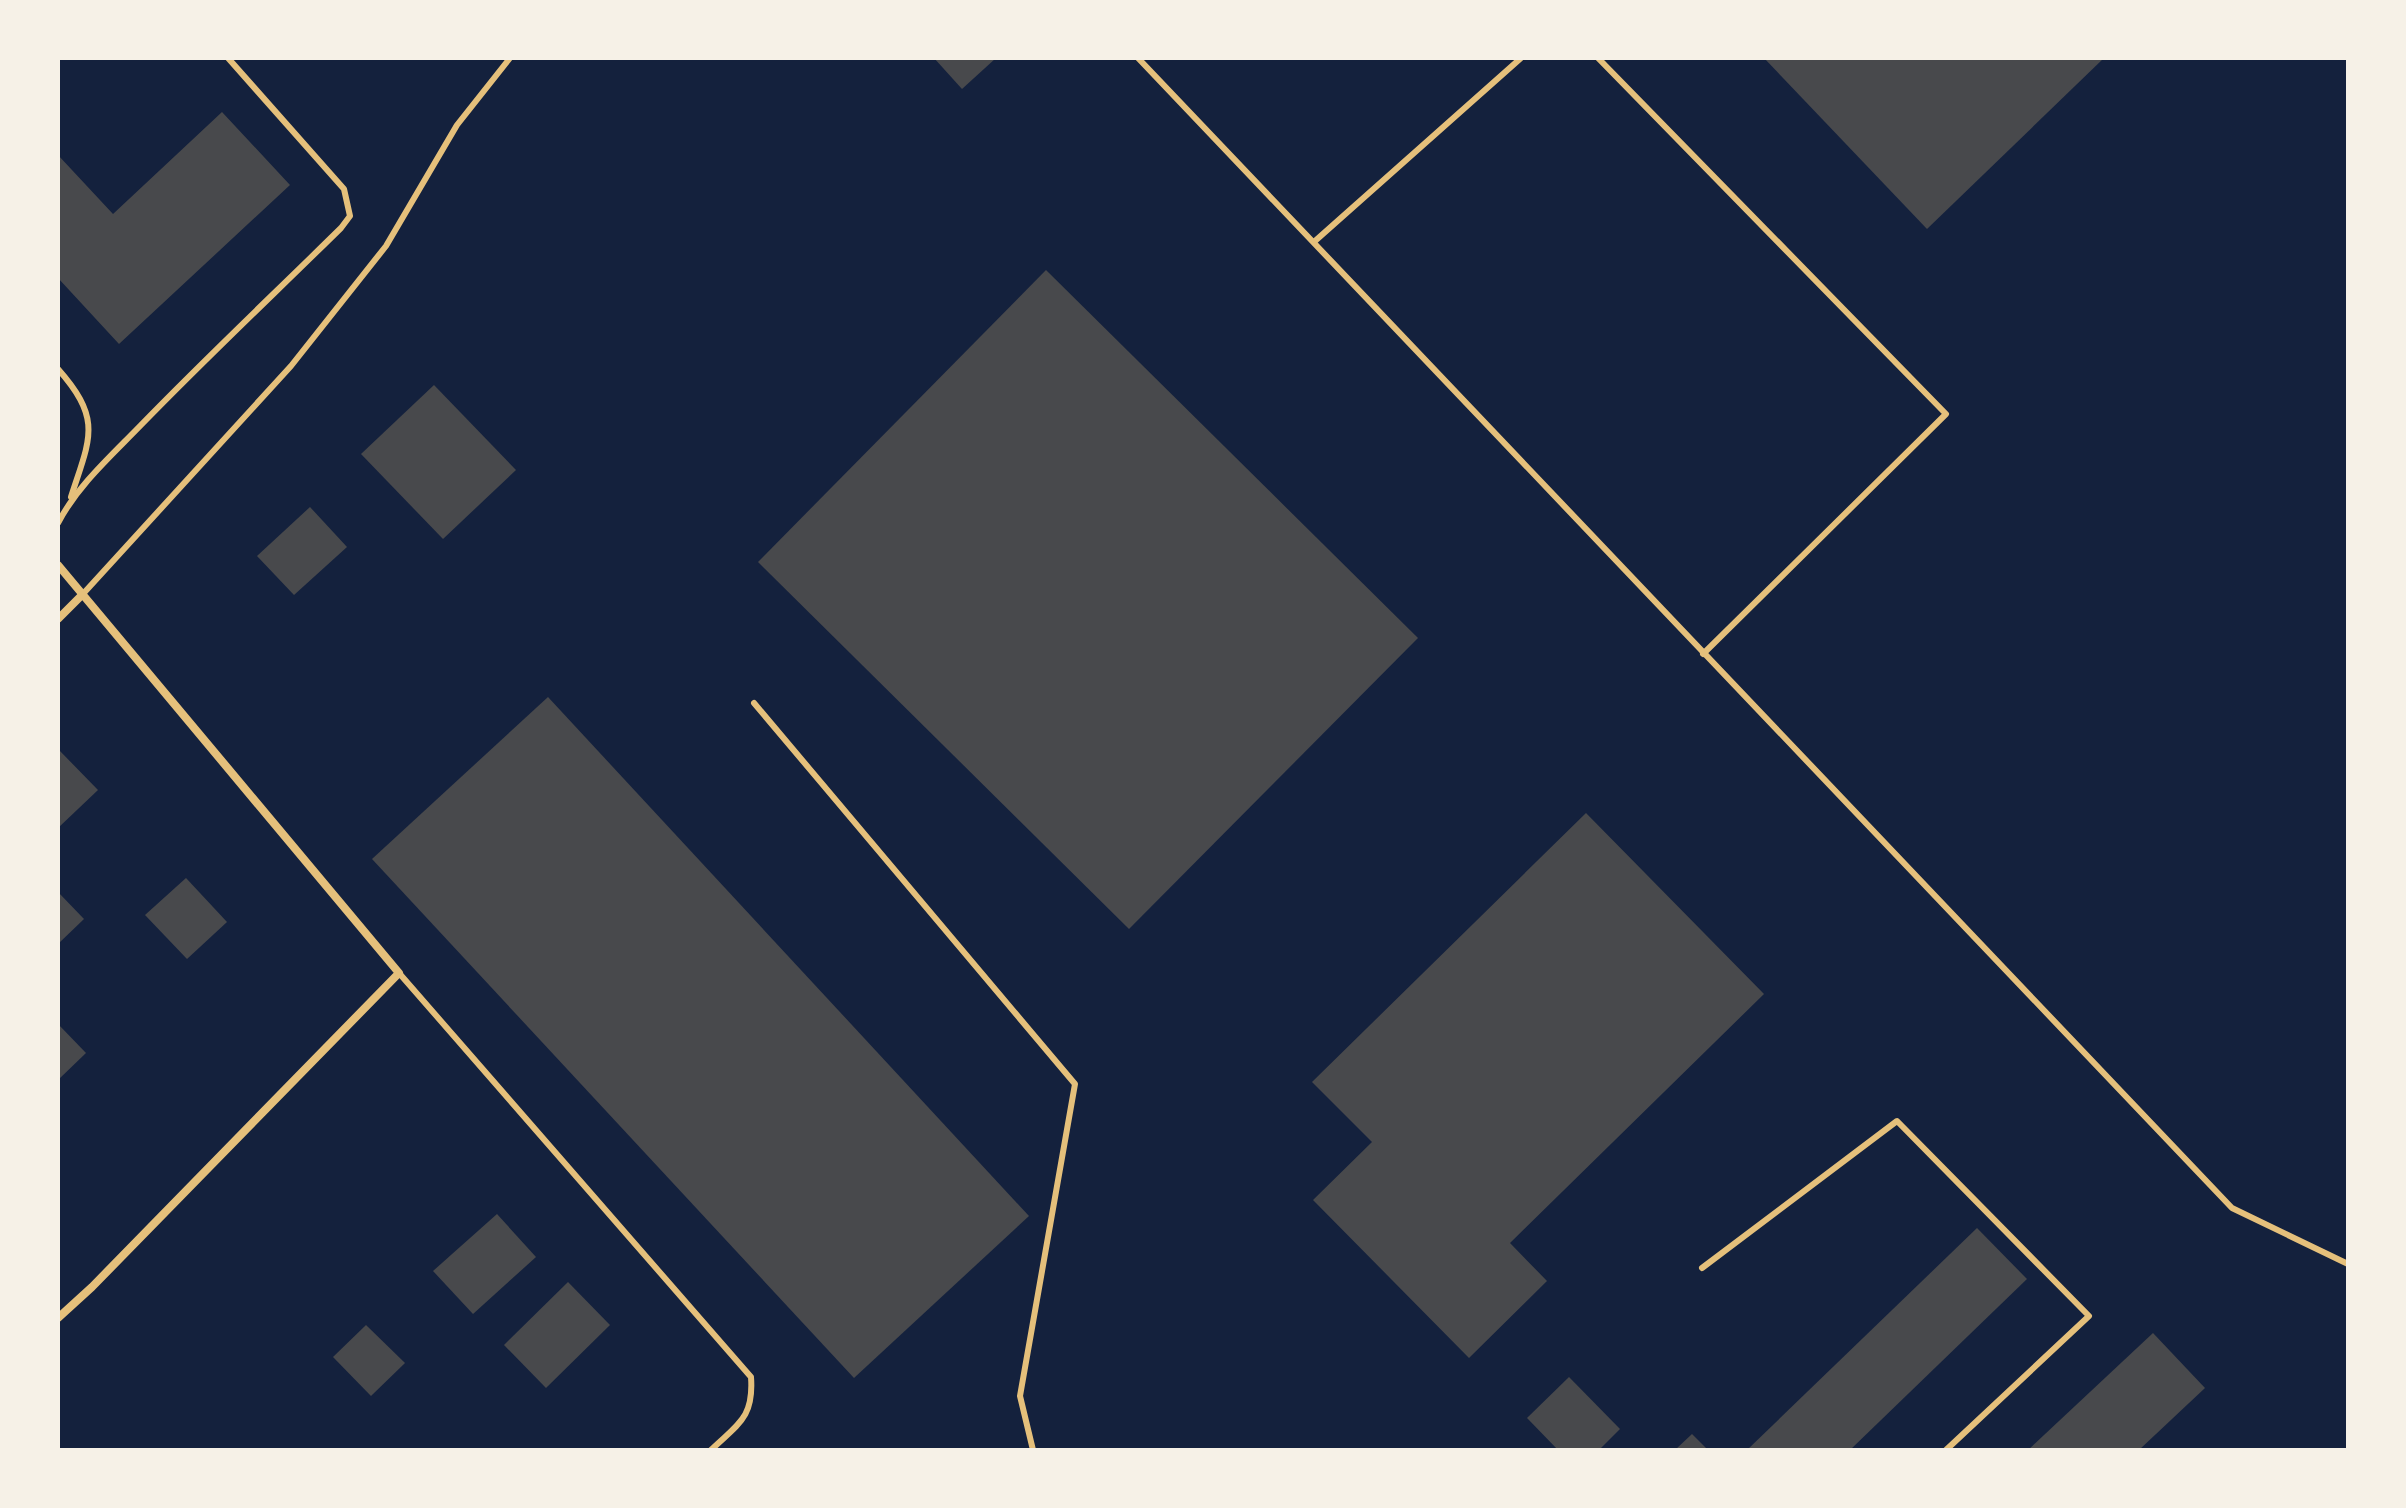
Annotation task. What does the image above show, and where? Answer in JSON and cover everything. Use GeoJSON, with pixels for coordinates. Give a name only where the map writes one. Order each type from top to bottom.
{"type":"FeatureCollection","features":[{"type":"Feature","properties":{"kind":"street"},"geometry":{"type":"LineString","coordinates":[[58,565],[399,973],[58,1318]]}},
{"type":"Feature","properties":{"kind":"street"},"geometry":{"type":"LineString","coordinates":[[58,619],[81,596]]}},
{"type":"Feature","properties":{"kind":"lane"},"geometry":{"type":"LineString","coordinates":[[70,499],[350,216],[344,189],[228,58]]}},
{"type":"Feature","properties":{"kind":"lane"},"geometry":{"type":"LineString","coordinates":[[81,596],[291,366],[386,246],[457,125],[510,58]]}},
{"type":"Feature","properties":{"kind":"lane"},"geometry":{"type":"LineString","coordinates":[[1138,58],[2232,1208],[2348,1264]]}},
{"type":"Feature","properties":{"kind":"lane"},"geometry":{"type":"LineString","coordinates":[[1315,241],[1521,58]]}},
{"type":"Feature","properties":{"kind":"lane"},"geometry":{"type":"LineString","coordinates":[[1598,58],[1946,414],[1703,654]]}},
{"type":"Feature","properties":{"kind":"lane"},"geometry":{"type":"LineString","coordinates":[[58,369],[76,390],[87,410],[90,427],[89,441],[70,499],[58,523]]}},
{"type":"Feature","properties":{"kind":"lane"},"geometry":{"type":"LineString","coordinates":[[754,703],[1075,1084],[1020,1396],[1033,1450]]}},
{"type":"Feature","properties":{"kind":"lane"},"geometry":{"type":"LineString","coordinates":[[399,973],[751,1377],[753,1401],[744,1419],[711,1450]]}},
{"type":"Feature","properties":{"kind":"lane"},"geometry":{"type":"LineString","coordinates":[[1702,1268],[1897,1121],[2089,1316],[1946,1450]]}},
{"type":"Feature","properties":{"kind":"building"},"geometry":{"type":"Polygon","coordinates":[[[934,58],[996,58],[962,89],[934,58]]]}},
{"type":"Feature","properties":{"kind":"building"},"geometry":{"type":"Polygon","coordinates":[[[1764,58],[2104,58],[1927,229],[1764,58]]]}},
{"type":"Feature","properties":{"kind":"building"},"geometry":{"type":"Polygon","coordinates":[[[222,112],[290,185],[119,344],[58,278],[58,155],[113,214],[222,112]]]}},
{"type":"Feature","properties":{"kind":"building"},"geometry":{"type":"Polygon","coordinates":[[[1046,270],[1418,638],[1129,929],[758,562],[1046,270]]]}},
{"type":"Feature","properties":{"kind":"building"},"geometry":{"type":"Polygon","coordinates":[[[434,385],[516,470],[443,539],[361,454],[434,385]]]}},
{"type":"Feature","properties":{"kind":"building"},"geometry":{"type":"Polygon","coordinates":[[[310,507],[347,547],[294,595],[257,556],[310,507]]]}},
{"type":"Feature","properties":{"kind":"building"},"geometry":{"type":"Polygon","coordinates":[[[548,697],[1029,1216],[854,1378],[372,859],[548,697]]]}},
{"type":"Feature","properties":{"kind":"building"},"geometry":{"type":"Polygon","coordinates":[[[58,751],[98,790],[58,828],[58,751]]]}},
{"type":"Feature","properties":{"kind":"building"},"geometry":{"type":"Polygon","coordinates":[[[1586,813],[1764,994],[1510,1243],[1547,1281],[1469,1358],[1313,1200],[1372,1142],[1312,1082],[1586,813]]]}},
{"type":"Feature","properties":{"kind":"building"},"geometry":{"type":"Polygon","coordinates":[[[186,878],[227,922],[187,959],[145,915],[186,878]]]}},
{"type":"Feature","properties":{"kind":"building"},"geometry":{"type":"Polygon","coordinates":[[[58,892],[84,919],[58,944],[58,892]]]}},
{"type":"Feature","properties":{"kind":"building"},"geometry":{"type":"Polygon","coordinates":[[[58,1024],[86,1053],[58,1080],[58,1024]]]}},
{"type":"Feature","properties":{"kind":"building"},"geometry":{"type":"Polygon","coordinates":[[[497,1214],[536,1257],[473,1314],[433,1271],[497,1214]]]}},
{"type":"Feature","properties":{"kind":"building"},"geometry":{"type":"Polygon","coordinates":[[[1977,1228],[2027,1279],[1850,1450],[1747,1450],[1977,1228]]]}},
{"type":"Feature","properties":{"kind":"building"},"geometry":{"type":"Polygon","coordinates":[[[568,1282],[610,1325],[546,1388],[504,1345],[568,1282]]]}},
{"type":"Feature","properties":{"kind":"building"},"geometry":{"type":"Polygon","coordinates":[[[366,1325],[405,1363],[371,1396],[333,1357],[366,1325]]]}},
{"type":"Feature","properties":{"kind":"building"},"geometry":{"type":"Polygon","coordinates":[[[2153,1333],[2205,1388],[2139,1450],[2028,1450],[2153,1333]]]}},
{"type":"Feature","properties":{"kind":"building"},"geometry":{"type":"Polygon","coordinates":[[[1569,1377],[1620,1429],[1599,1450],[1558,1450],[1527,1418],[1569,1377]]]}},
{"type":"Feature","properties":{"kind":"building"},"geometry":{"type":"Polygon","coordinates":[[[1692,1434],[1708,1450],[1675,1450],[1692,1434]]]}}]}
